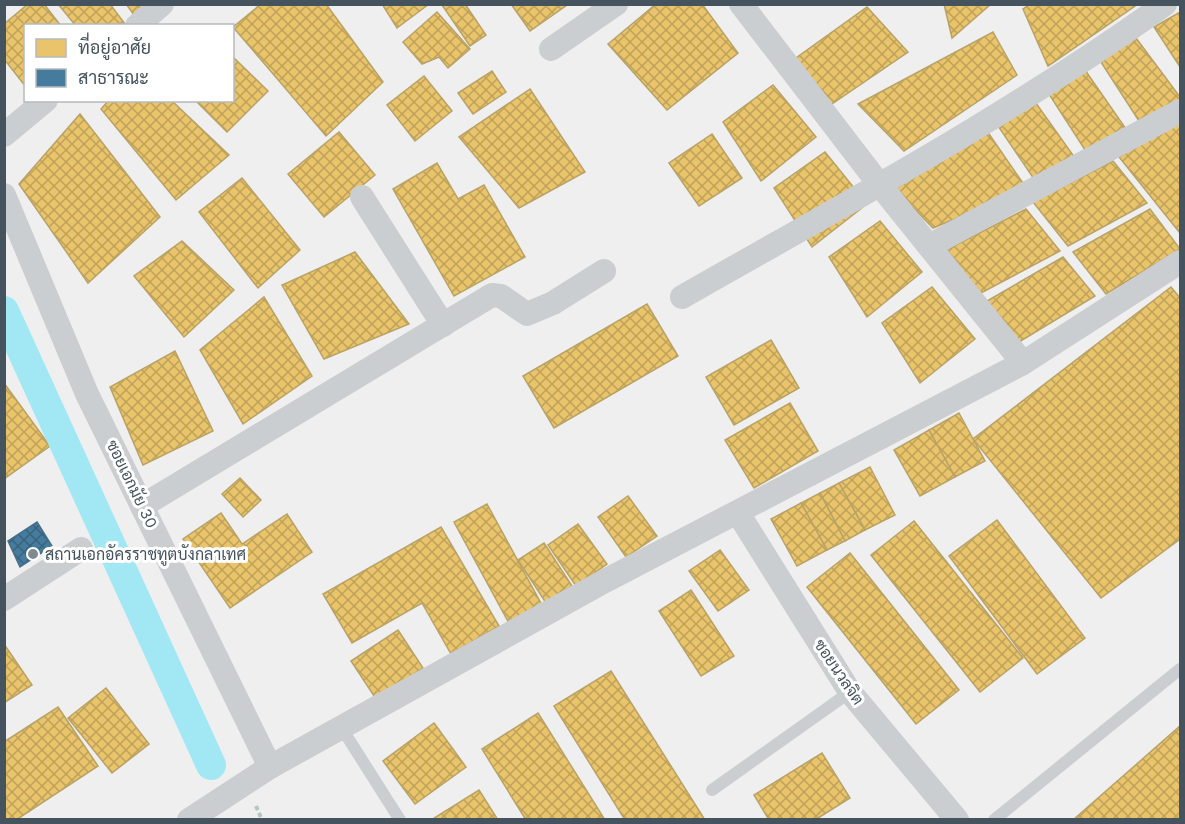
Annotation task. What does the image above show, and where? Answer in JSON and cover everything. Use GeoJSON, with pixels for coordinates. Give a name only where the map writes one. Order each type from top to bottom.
{"type":"FeatureCollection","features":[{"type":"Feature","properties":{"kind":"street"},"geometry":{"type":"LineString","coordinates":[[139,24],[162,4]]}},
{"type":"Feature","properties":{"kind":"street"},"geometry":{"type":"LineString","coordinates":[[551,49],[615,4]]}},
{"type":"Feature","properties":{"kind":"street"},"geometry":{"type":"LineString","coordinates":[[741,4],[879,184],[1023,363]]}},
{"type":"Feature","properties":{"kind":"street"},"geometry":{"type":"LineString","coordinates":[[682,297],[879,184],[1098,52],[1165,4]]}},
{"type":"Feature","properties":{"kind":"street"},"geometry":{"type":"LineString","coordinates":[[4,135],[44,102]]}},
{"type":"Feature","properties":{"kind":"street"},"geometry":{"type":"LineString","coordinates":[[929,246],[1180,111]]}},
{"type":"Feature","properties":{"kind":"street","name":"ซอยเอกมัย 30"},"geometry":{"type":"LineString","coordinates":[[4,195],[87,394],[270,767]]}},
{"type":"Feature","properties":{"kind":"street"},"geometry":{"type":"LineString","coordinates":[[362,197],[443,325]]}},
{"type":"Feature","properties":{"kind":"street"},"geometry":{"type":"LineString","coordinates":[[189,819],[270,767],[603,582],[1023,363],[1180,262]]}},
{"type":"Feature","properties":{"kind":"street"},"geometry":{"type":"LineString","coordinates":[[142,506],[496,295],[527,314],[553,303],[604,271]]}},
{"type":"Feature","properties":{"kind":"street","name":"ซอยนวลจิต"},"geometry":{"type":"LineString","coordinates":[[738,513],[850,692],[957,819]]}},
{"type":"Feature","properties":{"kind":"street"},"geometry":{"type":"LineString","coordinates":[[4,599],[81,549]]}},
{"type":"Feature","properties":{"kind":"lane"},"geometry":{"type":"LineString","coordinates":[[994,819],[1180,669]]}},
{"type":"Feature","properties":{"kind":"lane"},"geometry":{"type":"LineString","coordinates":[[712,790],[850,692]]}},
{"type":"Feature","properties":{"kind":"lane"},"geometry":{"type":"LineString","coordinates":[[341,728],[400,819]]}},
{"type":"Feature","properties":{"kind":"building: ที่อยู่อาศัย"},"geometry":{"type":"Polygon","coordinates":[[[28,4],[44,4],[59,24],[24,24],[24,84],[4,59],[4,24],[28,4]]]}},
{"type":"Feature","properties":{"kind":"building: ที่อยู่อาศัย"},"geometry":{"type":"Polygon","coordinates":[[[58,4],[110,4],[125,24],[74,24],[58,4]]]}},
{"type":"Feature","properties":{"kind":"building: ที่อยู่อาศัย"},"geometry":{"type":"Polygon","coordinates":[[[126,4],[146,4],[134,15],[126,4]]]}},
{"type":"Feature","properties":{"kind":"building: ที่อยู่อาศัย"},"geometry":{"type":"Polygon","coordinates":[[[261,4],[326,4],[383,82],[326,136],[234,26],[261,4]]]}},
{"type":"Feature","properties":{"kind":"building: ที่อยู่อาศัย"},"geometry":{"type":"Polygon","coordinates":[[[382,4],[429,4],[397,28],[382,4]]]}},
{"type":"Feature","properties":{"kind":"building: ที่อยู่อาศัย"},"geometry":{"type":"Polygon","coordinates":[[[465,4],[486,35],[470,46],[442,5],[465,4]]]}},
{"type":"Feature","properties":{"kind":"building: ที่อยู่อาศัย"},"geometry":{"type":"Polygon","coordinates":[[[511,4],[567,4],[567,5],[530,31],[511,4]]]}},
{"type":"Feature","properties":{"kind":"building: ที่อยู่อาศัย"},"geometry":{"type":"Polygon","coordinates":[[[656,4],[702,4],[738,53],[667,110],[608,44],[656,4]]]}},
{"type":"Feature","properties":{"kind":"building: ที่อยู่อาศัย"},"geometry":{"type":"Polygon","coordinates":[[[944,4],[991,4],[952,38],[944,4]]]}},
{"type":"Feature","properties":{"kind":"building: ที่อยู่อาศัย"},"geometry":{"type":"Polygon","coordinates":[[[1030,4],[1138,4],[1048,66],[1023,9],[1030,4]]]}},
{"type":"Feature","properties":{"kind":"building: ที่อยู่อาศัย"},"geometry":{"type":"Polygon","coordinates":[[[867,7],[908,52],[829,106],[796,58],[867,7]]]}},
{"type":"Feature","properties":{"kind":"building: ที่อยู่อาศัย"},"geometry":{"type":"Polygon","coordinates":[[[437,12],[470,49],[448,68],[439,57],[422,64],[403,42],[437,12]]]}},
{"type":"Feature","properties":{"kind":"building: ที่อยู่อาศัย"},"geometry":{"type":"Polygon","coordinates":[[[1180,12],[1180,67],[1154,27],[1180,12]]]}},
{"type":"Feature","properties":{"kind":"building: ที่อยู่อาศัย"},"geometry":{"type":"Polygon","coordinates":[[[993,32],[1017,75],[904,151],[858,104],[993,32]]]}},
{"type":"Feature","properties":{"kind":"building: ที่อยู่อาศัย"},"geometry":{"type":"Polygon","coordinates":[[[1136,38],[1180,97],[1180,101],[1139,121],[1099,59],[1136,38]]]}},
{"type":"Feature","properties":{"kind":"building: ที่อยู่อาศัย"},"geometry":{"type":"Polygon","coordinates":[[[234,58],[268,91],[227,132],[197,102],[234,102],[234,58]]]}},
{"type":"Feature","properties":{"kind":"building: ที่อยู่อาศัย"},"geometry":{"type":"Polygon","coordinates":[[[1085,70],[1126,129],[1087,153],[1047,91],[1085,70]]]}},
{"type":"Feature","properties":{"kind":"building: ที่อยู่อาศัย"},"geometry":{"type":"Polygon","coordinates":[[[492,71],[506,92],[473,114],[458,93],[492,71]]]}},
{"type":"Feature","properties":{"kind":"building: ที่อยู่อาศัย"},"geometry":{"type":"Polygon","coordinates":[[[424,76],[452,111],[415,141],[387,105],[424,76]]]}},
{"type":"Feature","properties":{"kind":"building: ที่อยู่อาศัย"},"geometry":{"type":"Polygon","coordinates":[[[773,85],[816,137],[761,181],[723,122],[773,85]]]}},
{"type":"Feature","properties":{"kind":"building: ที่อยู่อาศัย"},"geometry":{"type":"Polygon","coordinates":[[[530,89],[585,172],[519,208],[459,137],[530,89]]]}},
{"type":"Feature","properties":{"kind":"building: ที่อยู่อาศัย"},"geometry":{"type":"Polygon","coordinates":[[[1033,99],[1075,158],[1036,182],[998,126],[1033,99]]]}},
{"type":"Feature","properties":{"kind":"building: ที่อยู่อาศัย"},"geometry":{"type":"Polygon","coordinates":[[[107,102],[173,102],[229,155],[176,200],[101,109],[107,102]]]}},
{"type":"Feature","properties":{"kind":"building: ที่อยู่อาศัย"},"geometry":{"type":"Polygon","coordinates":[[[80,114],[160,217],[88,283],[19,184],[80,114]]]}},
{"type":"Feature","properties":{"kind":"building: ที่อยู่อาศัย"},"geometry":{"type":"Polygon","coordinates":[[[1180,120],[1180,233],[1119,157],[1180,120]]]}},
{"type":"Feature","properties":{"kind":"building: ที่อยู่อาศัย"},"geometry":{"type":"Polygon","coordinates":[[[987,131],[1027,189],[933,228],[895,189],[987,131]]]}},
{"type":"Feature","properties":{"kind":"building: ที่อยู่อาศัย"},"geometry":{"type":"Polygon","coordinates":[[[339,132],[375,175],[324,217],[288,174],[339,132]]]}},
{"type":"Feature","properties":{"kind":"building: ที่อยู่อาศัย"},"geometry":{"type":"Polygon","coordinates":[[[712,134],[742,178],[699,206],[669,163],[712,134]]]}},
{"type":"Feature","properties":{"kind":"building: ที่อยู่อาศัย"},"geometry":{"type":"Polygon","coordinates":[[[825,152],[867,204],[812,247],[774,188],[825,152]]]}},
{"type":"Feature","properties":{"kind":"building: ที่อยู่อาศัย"},"geometry":{"type":"Polygon","coordinates":[[[1113,161],[1147,203],[1068,246],[1033,202],[1113,161]]]}},
{"type":"Feature","properties":{"kind":"building: ที่อยู่อาศัย"},"geometry":{"type":"Polygon","coordinates":[[[437,163],[458,199],[484,185],[525,257],[454,296],[393,189],[437,163]]]}},
{"type":"Feature","properties":{"kind":"building: ที่อยู่อาศัย"},"geometry":{"type":"Polygon","coordinates":[[[242,178],[300,250],[258,288],[199,212],[242,178]]]}},
{"type":"Feature","properties":{"kind":"building: ที่อยู่อาศัย"},"geometry":{"type":"Polygon","coordinates":[[[1026,209],[1060,251],[981,293],[946,250],[1026,209]]]}},
{"type":"Feature","properties":{"kind":"building: ที่อยู่อาศัย"},"geometry":{"type":"Polygon","coordinates":[[[1150,209],[1180,249],[1106,294],[1073,252],[1150,209]]]}},
{"type":"Feature","properties":{"kind":"building: ที่อยู่อาศัย"},"geometry":{"type":"Polygon","coordinates":[[[880,221],[922,272],[867,317],[829,257],[880,221]]]}},
{"type":"Feature","properties":{"kind":"building: ที่อยู่อาศัย"},"geometry":{"type":"Polygon","coordinates":[[[182,241],[234,290],[184,337],[134,276],[182,241]]]}},
{"type":"Feature","properties":{"kind":"building: ที่อยู่อาศัย"},"geometry":{"type":"Polygon","coordinates":[[[355,252],[409,324],[324,359],[282,285],[355,252]]]}},
{"type":"Feature","properties":{"kind":"building: ที่อยู่อาศัย"},"geometry":{"type":"Polygon","coordinates":[[[1063,257],[1095,296],[1019,342],[987,301],[1063,257]]]}},
{"type":"Feature","properties":{"kind":"building: ที่อยู่อาศัย"},"geometry":{"type":"Polygon","coordinates":[[[932,287],[975,339],[920,383],[882,323],[932,287]]]}},
{"type":"Feature","properties":{"kind":"building: ที่อยู่อาศัย"},"geometry":{"type":"Polygon","coordinates":[[[1171,287],[1180,298],[1180,539],[1101,598],[973,439],[1171,287]]]}},
{"type":"Feature","properties":{"kind":"building: ที่อยู่อาศัย"},"geometry":{"type":"Polygon","coordinates":[[[264,297],[312,376],[243,424],[200,350],[264,297]]]}},
{"type":"Feature","properties":{"kind":"building: ที่อยู่อาศัย"},"geometry":{"type":"Polygon","coordinates":[[[647,304],[678,356],[554,428],[523,376],[647,304]]]}},
{"type":"Feature","properties":{"kind":"building: ที่อยู่อาศัย"},"geometry":{"type":"Polygon","coordinates":[[[771,340],[799,388],[734,425],[706,377],[771,340]]]}},
{"type":"Feature","properties":{"kind":"building: ที่อยู่อาศัย"},"geometry":{"type":"Polygon","coordinates":[[[175,351],[213,431],[143,465],[110,387],[175,351]]]}},
{"type":"Feature","properties":{"kind":"building: ที่อยู่อาศัย"},"geometry":{"type":"Polygon","coordinates":[[[4,383],[50,446],[4,479],[4,383]]]}},
{"type":"Feature","properties":{"kind":"building: ที่อยู่อาศัย"},"geometry":{"type":"Polygon","coordinates":[[[790,403],[818,451],[754,488],[725,440],[790,403]]]}},
{"type":"Feature","properties":{"kind":"building: ที่อยู่อาศัย"},"geometry":{"type":"Polygon","coordinates":[[[959,413],[985,461],[955,477],[929,430],[959,413]]]}},
{"type":"Feature","properties":{"kind":"building: ที่อยู่อาศัย"},"geometry":{"type":"Polygon","coordinates":[[[929,430],[955,477],[920,496],[894,450],[929,430]]]}},
{"type":"Feature","properties":{"kind":"building: ที่อยู่อาศัย"},"geometry":{"type":"Polygon","coordinates":[[[870,467],[895,515],[865,530],[839,483],[870,467]]]}},
{"type":"Feature","properties":{"kind":"building: ที่อยู่อาศัย"},"geometry":{"type":"Polygon","coordinates":[[[240,478],[261,500],[243,517],[222,494],[240,478]]]}},
{"type":"Feature","properties":{"kind":"building: ที่อยู่อาศัย"},"geometry":{"type":"Polygon","coordinates":[[[839,483],[865,530],[845,541],[820,493],[839,483]]]}},
{"type":"Feature","properties":{"kind":"building: ที่อยู่อาศัย"},"geometry":{"type":"Polygon","coordinates":[[[820,493],[845,541],[827,550],[801,503],[820,493]]]}},
{"type":"Feature","properties":{"kind":"building: ที่อยู่อาศัย"},"geometry":{"type":"Polygon","coordinates":[[[628,496],[657,536],[626,557],[598,517],[628,496]]]}},
{"type":"Feature","properties":{"kind":"building: ที่อยู่อาศัย"},"geometry":{"type":"Polygon","coordinates":[[[801,503],[827,550],[797,566],[771,519],[801,503]]]}},
{"type":"Feature","properties":{"kind":"building: ที่อยู่อาศัย"},"geometry":{"type":"Polygon","coordinates":[[[487,504],[543,607],[510,625],[454,522],[487,504]]]}},
{"type":"Feature","properties":{"kind":"building: ที่อยู่อาศัย"},"geometry":{"type":"Polygon","coordinates":[[[221,513],[242,544],[287,514],[312,552],[230,608],[183,539],[221,513]]]}},
{"type":"Feature","properties":{"kind":"building: ที่อยู่อาศัย"},"geometry":{"type":"Polygon","coordinates":[[[997,520],[1085,638],[1037,674],[949,556],[997,520]]]}},
{"type":"Feature","properties":{"kind":"building: ที่อยู่อาศัย"},"geometry":{"type":"Polygon","coordinates":[[[914,521],[1023,658],[980,692],[871,555],[914,521]]]}},
{"type":"Feature","properties":{"kind":"building: ที่อยู่อาศัย"},"geometry":{"type":"Polygon","coordinates":[[[578,524],[607,564],[576,586],[548,545],[578,524]]]}},
{"type":"Feature","properties":{"kind":"building: ที่อยู่อาศัย"},"geometry":{"type":"Polygon","coordinates":[[[441,527],[499,626],[451,654],[422,603],[352,643],[323,594],[441,527]]]}},
{"type":"Feature","properties":{"kind":"building: ที่อยู่อาศัย"},"geometry":{"type":"Polygon","coordinates":[[[544,543],[572,586],[546,603],[518,560],[544,543]]]}},
{"type":"Feature","properties":{"kind":"building: ที่อยู่อาศัย"},"geometry":{"type":"Polygon","coordinates":[[[720,550],[749,590],[718,611],[689,571],[720,550]]]}},
{"type":"Feature","properties":{"kind":"building: ที่อยู่อาศัย"},"geometry":{"type":"Polygon","coordinates":[[[850,553],[959,690],[916,724],[807,587],[850,553]]]}},
{"type":"Feature","properties":{"kind":"building: ที่อยู่อาศัย"},"geometry":{"type":"Polygon","coordinates":[[[691,590],[734,656],[701,676],[659,611],[691,590]]]}},
{"type":"Feature","properties":{"kind":"building: ที่อยู่อาศัย"},"geometry":{"type":"Polygon","coordinates":[[[398,630],[423,668],[376,699],[351,661],[398,630]]]}},
{"type":"Feature","properties":{"kind":"building: ที่อยู่อาศัย"},"geometry":{"type":"Polygon","coordinates":[[[4,644],[32,685],[4,703],[4,644]]]}},
{"type":"Feature","properties":{"kind":"building: ที่อยู่อาศัย"},"geometry":{"type":"Polygon","coordinates":[[[611,671],[705,820],[625,820],[554,706],[611,671]]]}},
{"type":"Feature","properties":{"kind":"building: ที่อยู่อาศัย"},"geometry":{"type":"Polygon","coordinates":[[[106,688],[149,744],[112,773],[68,718],[106,688]]]}},
{"type":"Feature","properties":{"kind":"building: ที่อยู่อาศัย"},"geometry":{"type":"Polygon","coordinates":[[[58,707],[98,766],[16,820],[4,820],[4,742],[58,707]]]}},
{"type":"Feature","properties":{"kind":"building: ที่อยู่อาศัย"},"geometry":{"type":"Polygon","coordinates":[[[538,713],[605,820],[526,820],[482,749],[538,713]]]}},
{"type":"Feature","properties":{"kind":"building: ที่อยู่อาศัย"},"geometry":{"type":"Polygon","coordinates":[[[434,723],[466,767],[415,804],[383,761],[434,723]]]}},
{"type":"Feature","properties":{"kind":"building: ที่อยู่อาศัย"},"geometry":{"type":"Polygon","coordinates":[[[1180,726],[1180,820],[1073,820],[1180,726]]]}},
{"type":"Feature","properties":{"kind":"building: ที่อยู่อาศัย"},"geometry":{"type":"Polygon","coordinates":[[[822,753],[850,798],[815,820],[769,820],[754,795],[822,753]]]}},
{"type":"Feature","properties":{"kind":"building: ที่อยู่อาศัย"},"geometry":{"type":"Polygon","coordinates":[[[479,790],[498,820],[431,820],[479,790]]]}},
{"type":"Feature","properties":{"kind":"building: สาธารณะ"},"geometry":{"type":"Polygon","coordinates":[[[37,522],[52,546],[20,567],[8,541],[37,522]]]}},
{"type":"Feature","properties":{"kind":"waterway"},"geometry":{"type":"LineString","coordinates":[[4,311],[211,765]]}},
{"type":"Feature","properties":{"kind":"place","name":"สถานเอกอัครราชทูตบังกลาเทศ"},"geometry":{"type":"Point","coordinates":[33,554]}}]}
